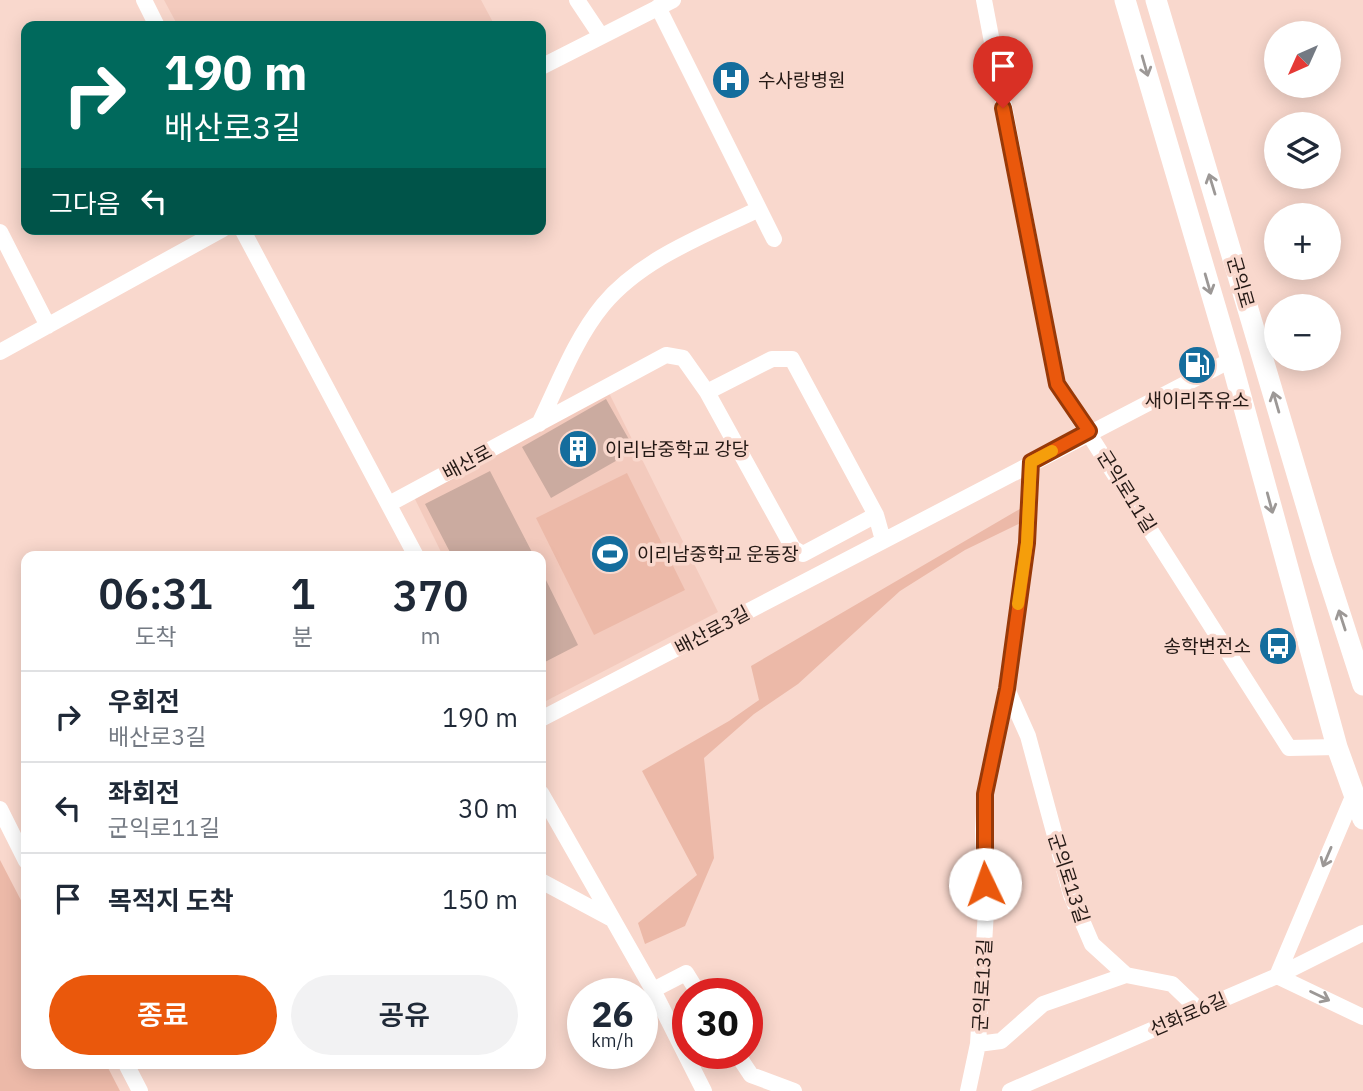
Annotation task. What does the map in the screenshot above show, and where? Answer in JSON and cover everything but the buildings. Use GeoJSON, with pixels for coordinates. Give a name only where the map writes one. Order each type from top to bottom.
{"type":"FeatureCollection","features":[{"type":"Feature","properties":{"kind":"main road","name":"군익로"},"geometry":{"type":"LineString","coordinates":[[1125,0],[1231,360],[1337,747],[1363,819]]}},
{"type":"Feature","properties":{"kind":"main road","name":"군익로"},"geometry":{"type":"LineString","coordinates":[[1156,0],[1363,685]]}},
{"type":"Feature","properties":{"kind":"street"},"geometry":{"type":"LineString","coordinates":[[144,0],[154,21]]}},
{"type":"Feature","properties":{"kind":"street"},"geometry":{"type":"LineString","coordinates":[[578,0],[601,36]]}},
{"type":"Feature","properties":{"kind":"street","name":"군익로11길"},"geometry":{"type":"LineString","coordinates":[[984,0],[1057,384],[1289,748],[1337,747]]}},
{"type":"Feature","properties":{"kind":"street"},"geometry":{"type":"LineString","coordinates":[[546,64],[666,4],[774,239]]}},
{"type":"Feature","properties":{"kind":"street"},"geometry":{"type":"LineString","coordinates":[[539,424],[583,335],[603,305],[622,287],[664,257],[759,209]]}},
{"type":"Feature","properties":{"kind":"street"},"geometry":{"type":"LineString","coordinates":[[0,232],[48,326]]}},
{"type":"Feature","properties":{"kind":"street"},"geometry":{"type":"LineString","coordinates":[[0,352],[212,235]]}},
{"type":"Feature","properties":{"kind":"street"},"geometry":{"type":"LineString","coordinates":[[245,235],[413,551]]}},
{"type":"Feature","properties":{"kind":"street"},"geometry":{"type":"LineString","coordinates":[[539,424],[666,355],[682,358],[707,392],[793,548],[803,554],[876,515]]}},
{"type":"Feature","properties":{"kind":"street"},"geometry":{"type":"LineString","coordinates":[[707,392],[772,359],[792,359],[876,515],[883,540]]}},
{"type":"Feature","properties":{"kind":"street"},"geometry":{"type":"LineString","coordinates":[[1089,431],[1231,360]]}},
{"type":"Feature","properties":{"kind":"street","name":"배산로"},"geometry":{"type":"LineString","coordinates":[[388,505],[539,424]]}},
{"type":"Feature","properties":{"kind":"street","name":"배산로3길"},"geometry":{"type":"LineString","coordinates":[[546,716],[1089,431]]}},
{"type":"Feature","properties":{"kind":"street","name":"군익로13길"},"geometry":{"type":"LineString","coordinates":[[968,1091],[978,1044],[986,911],[983,830],[985,794],[1007,689],[1027,543],[1031,462]]}},
{"type":"Feature","properties":{"kind":"street","name":"군의로13길"},"geometry":{"type":"LineString","coordinates":[[1007,689],[1028,736],[1070,895],[1092,944],[1126,975]]}},
{"type":"Feature","properties":{"kind":"street"},"geometry":{"type":"LineString","coordinates":[[1354,794],[1277,976],[1363,1017]]}},
{"type":"Feature","properties":{"kind":"street"},"geometry":{"type":"LineString","coordinates":[[546,802],[646,978]]}},
{"type":"Feature","properties":{"kind":"street"},"geometry":{"type":"LineString","coordinates":[[0,809],[21,851]]}},
{"type":"Feature","properties":{"kind":"street"},"geometry":{"type":"LineString","coordinates":[[546,884],[610,918]]}},
{"type":"Feature","properties":{"kind":"street","name":"선화로6길"},"geometry":{"type":"LineString","coordinates":[[1010,1091],[1277,976],[1363,933]]}},
{"type":"Feature","properties":{"kind":"street"},"geometry":{"type":"LineString","coordinates":[[978,1044],[1002,1041],[1043,1004],[1126,975],[1172,984],[1199,1010]]}},
{"type":"Feature","properties":{"kind":"street"},"geometry":{"type":"LineString","coordinates":[[658,999],[704,1091]]}},
{"type":"Feature","properties":{"kind":"street"},"geometry":{"type":"LineString","coordinates":[[129,1069],[140,1091]]}},
{"type":"Feature","properties":{"kind":"street"},"geometry":{"type":"LineString","coordinates":[[747,1069],[751,1075],[794,1091]]}},
{"type":"Feature","properties":{"kind":"shaded area"},"geometry":{"type":"Polygon","coordinates":[[[164,0],[481,0],[492,21],[175,21],[164,0]]]}},
{"type":"Feature","properties":{"kind":"shaded area"},"geometry":{"type":"Polygon","coordinates":[[[609,393],[718,612],[546,701],[546,551],[441,551],[413,495],[609,393]]]}},
{"type":"Feature","properties":{"kind":"shaded area","name":"이리남중학교 운동장"},"geometry":{"type":"Polygon","coordinates":[[[627,473],[685,590],[594,635],[536,518],[627,473]]]}},
{"type":"Feature","properties":{"kind":"shaded area"},"geometry":{"type":"Polygon","coordinates":[[[1025,506],[1029,519],[965,550],[900,591],[798,684],[754,714],[704,758],[714,858],[685,926],[645,944],[638,923],[697,875],[642,771],[729,721],[759,700],[751,666],[1025,506]]]}},
{"type":"Feature","properties":{"kind":"shaded area"},"geometry":{"type":"Polygon","coordinates":[[[0,860],[21,900],[21,1069],[109,1069],[120,1091],[0,1091],[0,860]]]}},
{"type":"Feature","properties":{"kind":"slow traffic"},"geometry":{"type":"LineString","coordinates":[[1018,604],[1027,543],[1031,462],[1052,451]]}},
{"type":"Feature","properties":{"kind":"place","name":"수사랑병원"},"geometry":{"type":"Point","coordinates":[731,80]}},
{"type":"Feature","properties":{"kind":"place","name":"새이리주유소"},"geometry":{"type":"Point","coordinates":[1197,365]}},
{"type":"Feature","properties":{"kind":"place","name":"이리남중학교 강당"},"geometry":{"type":"Point","coordinates":[578,449]}},
{"type":"Feature","properties":{"kind":"place","name":"이리남중학교 운동장"},"geometry":{"type":"Point","coordinates":[610,554]}},
{"type":"Feature","properties":{"kind":"place","name":"송학변전소"},"geometry":{"type":"Point","coordinates":[1278,646]}},
{"type":"Feature","properties":{"kind":"route"},"geometry":{"type":"LineString","coordinates":[[985,884],[985,794],[1007,689],[1027,543],[1031,462],[1089,431],[1057,384],[1003,108]]}}]}
